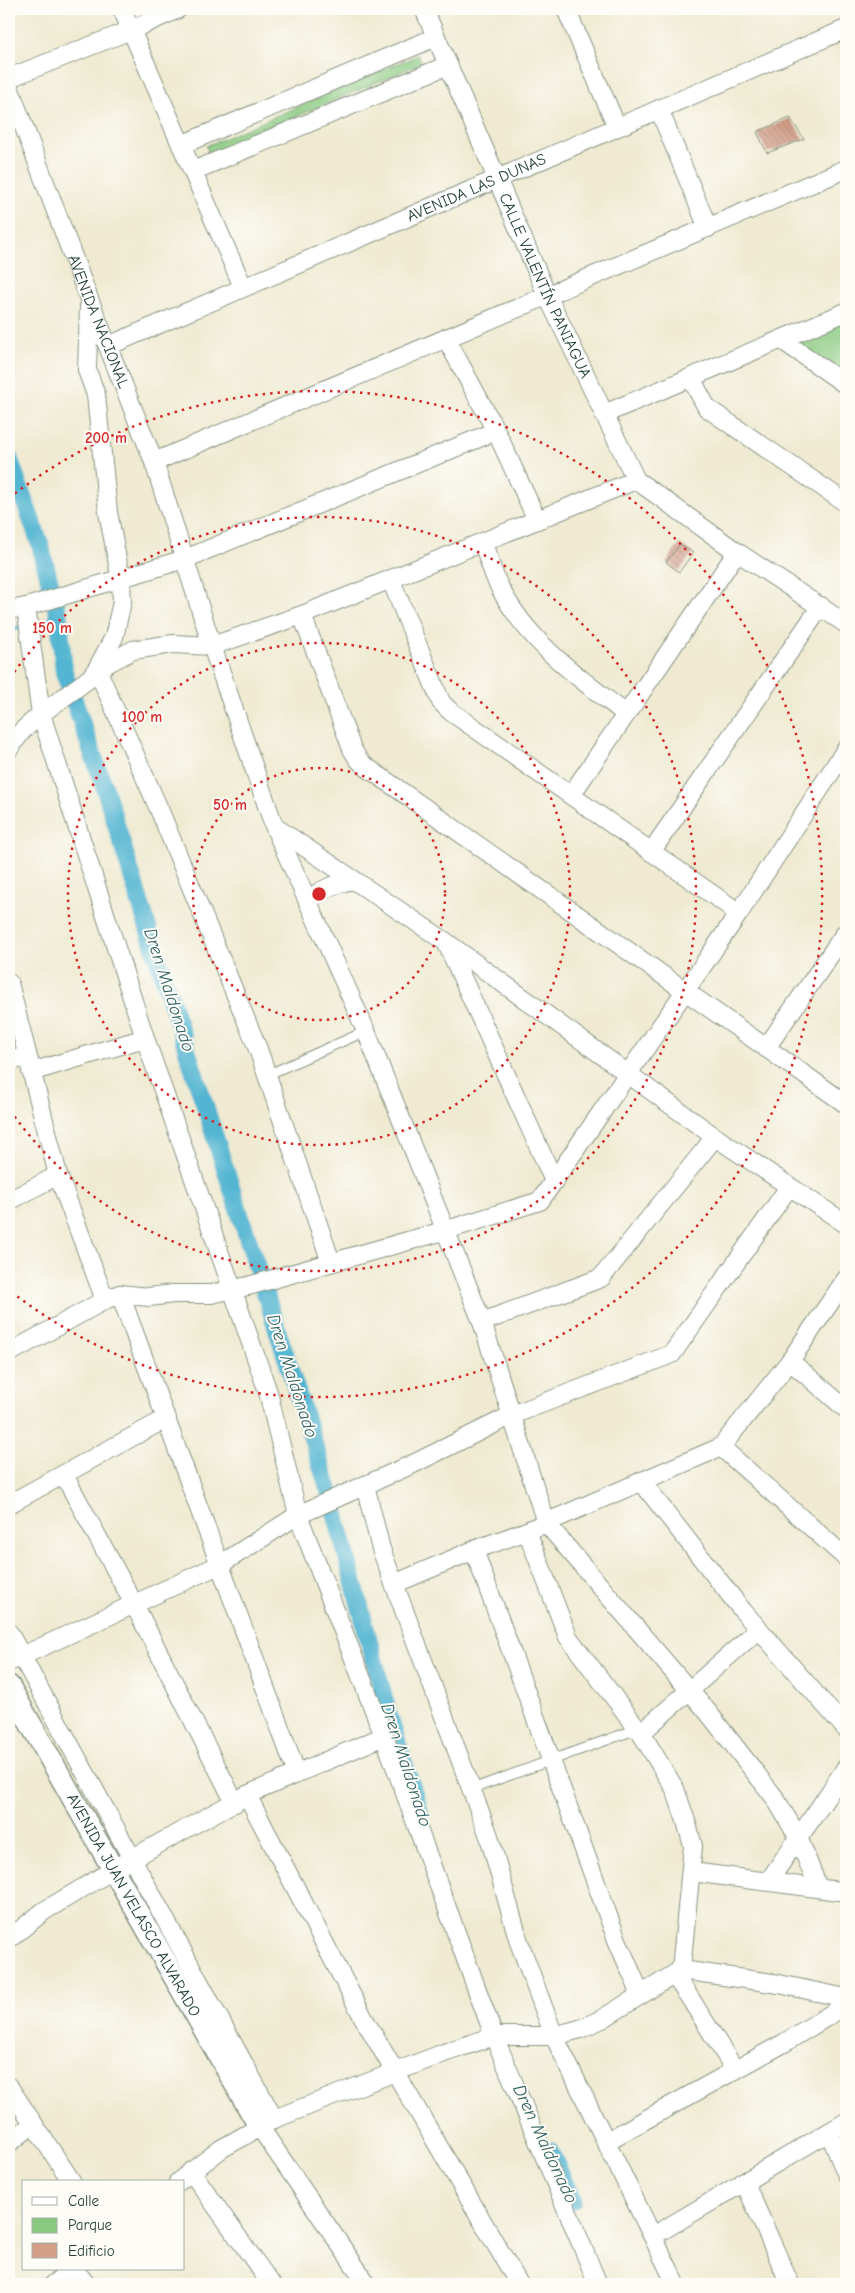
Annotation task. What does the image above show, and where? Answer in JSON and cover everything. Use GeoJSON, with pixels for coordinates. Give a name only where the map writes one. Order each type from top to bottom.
{"type":"FeatureCollection","features":[{"type":"Feature","properties":{"kind":"street"},"geometry":{"type":"LineString","coordinates":[[122,9],[243,287]]}},
{"type":"Feature","properties":{"kind":"street"},"geometry":{"type":"LineString","coordinates":[[9,78],[131,30],[178,9]]}},
{"type":"Feature","properties":{"kind":"street","name":"CALLE VALENTÍN PANIAGUA"},"geometry":{"type":"LineString","coordinates":[[424,9],[547,296],[636,480]]}},
{"type":"Feature","properties":{"kind":"street"},"geometry":{"type":"LineString","coordinates":[[570,10],[617,126]]}},
{"type":"Feature","properties":{"kind":"street","name":"AVENIDA LAS DUNAS"},"geometry":{"type":"LineString","coordinates":[[108,346],[846,29]]}},
{"type":"Feature","properties":{"kind":"street"},"geometry":{"type":"LineString","coordinates":[[181,145],[436,36]]}},
{"type":"Feature","properties":{"kind":"street"},"geometry":{"type":"LineString","coordinates":[[192,171],[448,65]]}},
{"type":"Feature","properties":{"kind":"street","name":"AVENIDA NACIONAL"},"geometry":{"type":"LineString","coordinates":[[9,86],[89,298],[154,462],[212,646],[274,826],[366,1031],[447,1230],[482,1322],[546,1523]]}},
{"type":"Feature","properties":{"kind":"street"},"geometry":{"type":"LineString","coordinates":[[659,109],[708,228]]}},
{"type":"Feature","properties":{"kind":"street"},"geometry":{"type":"LineString","coordinates":[[154,462],[846,169]]}},
{"type":"Feature","properties":{"kind":"street"},"geometry":{"type":"LineString","coordinates":[[89,298],[87,370],[96,395],[108,512],[121,580],[122,602],[114,637],[97,669]]}},
{"type":"Feature","properties":{"kind":"street"},"geometry":{"type":"LineString","coordinates":[[604,414],[846,312]]}},
{"type":"Feature","properties":{"kind":"street"},"geometry":{"type":"LineString","coordinates":[[446,338],[496,430],[538,520]]}},
{"type":"Feature","properties":{"kind":"street"},"geometry":{"type":"LineString","coordinates":[[782,340],[846,384]]}},
{"type":"Feature","properties":{"kind":"street"},"geometry":{"type":"LineString","coordinates":[[691,378],[707,408],[846,503]]}},
{"type":"Feature","properties":{"kind":"street"},"geometry":{"type":"LineString","coordinates":[[9,610],[26,608],[185,559],[496,430]]}},
{"type":"Feature","properties":{"kind":"street"},"geometry":{"type":"LineString","coordinates":[[9,750],[22,731],[79,686],[97,669],[133,650],[173,644],[212,646],[302,615],[636,480],[737,552],[846,624]]}},
{"type":"Feature","properties":{"kind":"street"},"geometry":{"type":"LineString","coordinates":[[482,543],[498,585],[513,610],[534,638],[562,666],[626,714]]}},
{"type":"Feature","properties":{"kind":"street"},"geometry":{"type":"LineString","coordinates":[[571,795],[737,552]]}},
{"type":"Feature","properties":{"kind":"street"},"geometry":{"type":"LineString","coordinates":[[391,580],[441,702],[739,913]]}},
{"type":"Feature","properties":{"kind":"street"},"geometry":{"type":"LineString","coordinates":[[651,852],[821,606]]}},
{"type":"Feature","properties":{"kind":"street"},"geometry":{"type":"LineString","coordinates":[[26,608],[48,710],[145,1038],[241,1287],[298,1515],[384,1736],[494,2036],[598,2284]]}},
{"type":"Feature","properties":{"kind":"street"},"geometry":{"type":"LineString","coordinates":[[302,615],[358,759],[766,1048],[846,1102]]}},
{"type":"Feature","properties":{"kind":"street"},"geometry":{"type":"LineString","coordinates":[[97,669],[200,908],[267,1075],[331,1262]]}},
{"type":"Feature","properties":{"kind":"street"},"geometry":{"type":"LineString","coordinates":[[9,1353],[112,1297],[211,1294],[447,1230],[540,1201],[739,913],[846,752]]}},
{"type":"Feature","properties":{"kind":"street"},"geometry":{"type":"LineString","coordinates":[[274,826],[446,942],[714,1137],[846,1224]]}},
{"type":"Feature","properties":{"kind":"street"},"geometry":{"type":"LineString","coordinates":[[308,901],[319,891],[337,883],[354,880]]}},
{"type":"Feature","properties":{"kind":"street"},"geometry":{"type":"LineString","coordinates":[[766,1048],[846,932]]}},
{"type":"Feature","properties":{"kind":"street"},"geometry":{"type":"LineString","coordinates":[[446,942],[554,1181]]}},
{"type":"Feature","properties":{"kind":"street"},"geometry":{"type":"LineString","coordinates":[[9,983],[58,1175],[167,1418],[297,1774]]}},
{"type":"Feature","properties":{"kind":"street"},"geometry":{"type":"LineString","coordinates":[[31,1072],[145,1038]]}},
{"type":"Feature","properties":{"kind":"street"},"geometry":{"type":"LineString","coordinates":[[9,1063],[26,1055]]}},
{"type":"Feature","properties":{"kind":"street"},"geometry":{"type":"LineString","coordinates":[[482,1322],[601,1278],[714,1137]]}},
{"type":"Feature","properties":{"kind":"street"},"geometry":{"type":"LineString","coordinates":[[9,1201],[58,1175]]}},
{"type":"Feature","properties":{"kind":"street"},"geometry":{"type":"LineString","coordinates":[[16,1659],[221,1564],[298,1515],[365,1486],[512,1415],[672,1354],[788,1187]]}},
{"type":"Feature","properties":{"kind":"street"},"geometry":{"type":"LineString","coordinates":[[394,1584],[474,1550],[527,1531],[721,1448],[790,1361],[846,1279]]}},
{"type":"Feature","properties":{"kind":"street"},"geometry":{"type":"LineString","coordinates":[[790,1361],[846,1408]]}},
{"type":"Feature","properties":{"kind":"street"},"geometry":{"type":"LineString","coordinates":[[9,1504],[167,1418]]}},
{"type":"Feature","properties":{"kind":"street"},"geometry":{"type":"LineString","coordinates":[[721,1448],[846,1558]]}},
{"type":"Feature","properties":{"kind":"street"},"geometry":{"type":"LineString","coordinates":[[64,1475],[241,1799],[363,2017],[519,2284]]}},
{"type":"Feature","properties":{"kind":"street"},"geometry":{"type":"LineString","coordinates":[[641,1481],[759,1629],[846,1729]]}},
{"type":"Feature","properties":{"kind":"street"},"geometry":{"type":"LineString","coordinates":[[365,1486],[381,1549],[489,1836],[519,1942],[554,2036],[676,2284]]}},
{"type":"Feature","properties":{"kind":"street"},"geometry":{"type":"LineString","coordinates":[[546,1523],[689,1690],[775,1798],[798,1837],[818,1887]]}},
{"type":"Feature","properties":{"kind":"street"},"geometry":{"type":"LineString","coordinates":[[527,1531],[568,1637],[639,1731],[675,1789],[693,1846],[692,1872],[677,1972],[688,1995],[735,2070]]}},
{"type":"Feature","properties":{"kind":"street"},"geometry":{"type":"LineString","coordinates":[[474,1550],[617,1940],[641,1995]]}},
{"type":"Feature","properties":{"kind":"street"},"geometry":{"type":"LineString","coordinates":[[639,1731],[759,1629]]}},
{"type":"Feature","properties":{"kind":"street"},"geometry":{"type":"LineString","coordinates":[[9,1633],[16,1659],[132,1858],[266,2122],[367,2284]]}},
{"type":"Feature","properties":{"kind":"street","name":"AVENIDA JUAN VELASCO ALVARADO"},"geometry":{"type":"LineString","coordinates":[[9,1686],[113,1870],[266,2122]]}},
{"type":"Feature","properties":{"kind":"street"},"geometry":{"type":"LineString","coordinates":[[9,1939],[44,1910],[132,1858],[241,1799],[384,1736]]}},
{"type":"Feature","properties":{"kind":"street"},"geometry":{"type":"LineString","coordinates":[[769,1881],[846,1767]]}},
{"type":"Feature","properties":{"kind":"street"},"geometry":{"type":"LineString","coordinates":[[692,1872],[839,1891]]}},
{"type":"Feature","properties":{"kind":"street"},"geometry":{"type":"LineString","coordinates":[[271,2284],[184,2176],[221,2149],[266,2122],[395,2071],[494,2036],[554,2036],[602,2019],[677,1972],[779,1984],[846,1998]]}},
{"type":"Feature","properties":{"kind":"street"},"geometry":{"type":"LineString","coordinates":[[607,2141],[735,2070],[846,2005]]}},
{"type":"Feature","properties":{"kind":"street"},"geometry":{"type":"LineString","coordinates":[[9,2088],[71,2180]]}},
{"type":"Feature","properties":{"kind":"street"},"geometry":{"type":"LineString","coordinates":[[653,2236],[846,2122]]}},
{"type":"Feature","properties":{"kind":"street"},"geometry":{"type":"LineString","coordinates":[[9,2143],[32,2125]]}},
{"type":"Feature","properties":{"kind":"street"},"geometry":{"type":"LineString","coordinates":[[829,2132],[846,2173]]}},
{"type":"Feature","properties":{"kind":"street"},"geometry":{"type":"LineString","coordinates":[[744,2181],[790,2284]]}},
{"type":"Feature","properties":{"kind":"street"},"geometry":{"type":"LineString","coordinates":[[54,2284],[73,2270]]}},
{"type":"Feature","properties":{"kind":"street"},"geometry":{"type":"LineString","coordinates":[[75,2270],[86,2284]]}},
{"type":"Feature","properties":{"kind":"lane"},"geometry":{"type":"LineString","coordinates":[[267,1075],[366,1031]]}},
{"type":"Feature","properties":{"kind":"lane"},"geometry":{"type":"LineString","coordinates":[[472,1790],[552,1760],[639,1731]]}},
{"type":"Feature","properties":{"kind":"green space"},"geometry":{"type":"Polygon","coordinates":[[[418,55],[422,63],[209,154],[206,146],[418,55]]]}},
{"type":"Feature","properties":{"kind":"green space"},"geometry":{"type":"Polygon","coordinates":[[[846,320],[846,377],[795,342],[846,320]]]}},
{"type":"Feature","properties":{"kind":"building"},"geometry":{"type":"Polygon","coordinates":[[[790,118],[804,139],[767,153],[757,132],[790,118]]]}},
{"type":"Feature","properties":{"kind":"building"},"geometry":{"type":"Polygon","coordinates":[[[680,544],[693,553],[679,572],[666,562],[680,544]]]}},
{"type":"Feature","properties":{"kind":"waterway","name":"Dren Maldonado"},"geometry":{"type":"LineString","coordinates":[[9,458],[40,544],[59,618],[64,672],[106,792],[157,957],[332,1500],[389,1717],[420,1812]]}},
{"type":"Feature","properties":{"kind":"waterway"},"geometry":{"type":"LineString","coordinates":[[9,630],[59,618]]}},
{"type":"Feature","properties":{"kind":"waterway","name":"Dren Maldonado"},"geometry":{"type":"LineString","coordinates":[[550,2151],[572,2200]]}}]}
